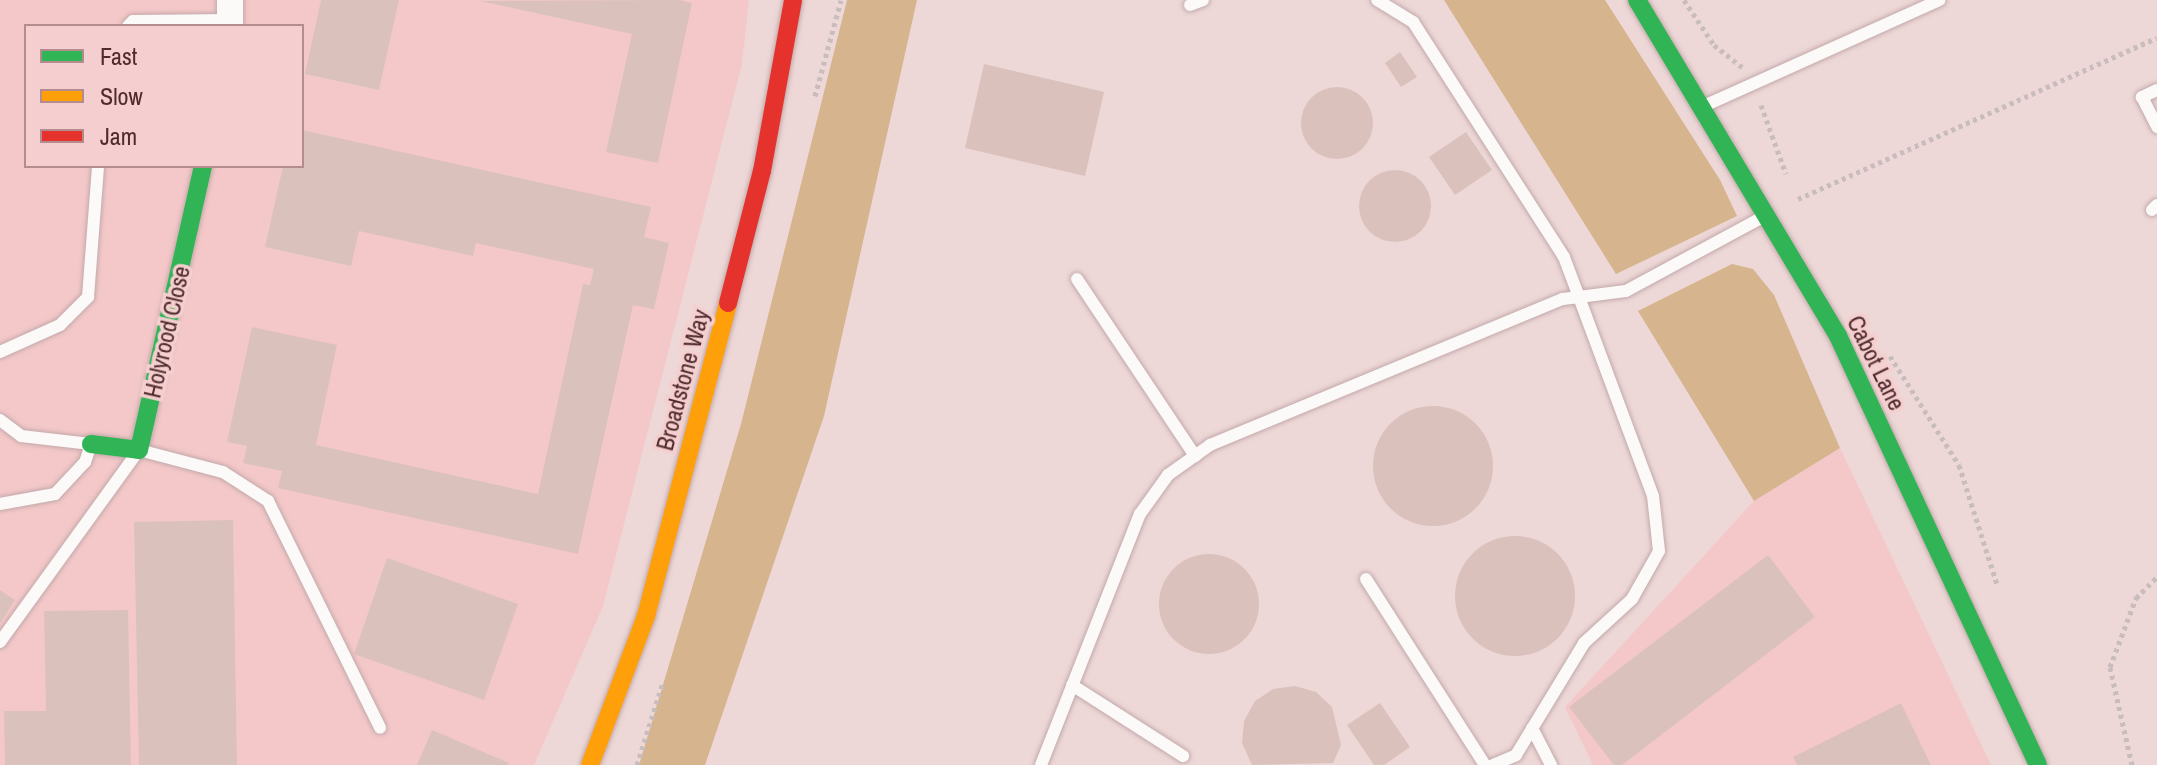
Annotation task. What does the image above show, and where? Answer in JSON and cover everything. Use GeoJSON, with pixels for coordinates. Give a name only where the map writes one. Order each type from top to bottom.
{"type":"FeatureCollection","features":[{"type":"Feature","properties":{"kind":"main road","name":"Broadstone Way"},"geometry":{"type":"LineString","coordinates":[[590,765],[646,616],[762,171],[793,0]]}},
{"type":"Feature","properties":{"kind":"main road","name":"Cabot Lane"},"geometry":{"type":"LineString","coordinates":[[1637,0],[1838,336],[2038,765]]}},
{"type":"Feature","properties":{"kind":"main road","name":"Holyrood Close"},"geometry":{"type":"LineString","coordinates":[[139,450],[203,168]]}},
{"type":"Feature","properties":{"kind":"main road"},"geometry":{"type":"LineString","coordinates":[[91,444],[139,450]]}},
{"type":"Feature","properties":{"kind":"lane"},"geometry":{"type":"LineString","coordinates":[[1377,0],[1413,22],[1564,257],[1653,496],[1659,551],[1632,599],[1584,643],[1516,755],[1493,765]]}},
{"type":"Feature","properties":{"kind":"lane"},"geometry":{"type":"LineString","coordinates":[[1703,106],[1940,0]]}},
{"type":"Feature","properties":{"kind":"lane"},"geometry":{"type":"LineString","coordinates":[[130,24],[133,21],[230,15]]}},
{"type":"Feature","properties":{"kind":"lane"},"geometry":{"type":"LineString","coordinates":[[2157,90],[2142,97],[2157,127]]}},
{"type":"Feature","properties":{"kind":"lane"},"geometry":{"type":"LineString","coordinates":[[0,352],[60,325],[88,297],[98,168]]}},
{"type":"Feature","properties":{"kind":"lane"},"geometry":{"type":"LineString","coordinates":[[1041,765],[1140,514],[1168,475],[1195,456],[1563,299],[1626,291],[1767,215]]}},
{"type":"Feature","properties":{"kind":"lane"},"geometry":{"type":"LineString","coordinates":[[1077,279],[1195,456]]}},
{"type":"Feature","properties":{"kind":"lane"},"geometry":{"type":"LineString","coordinates":[[0,420],[21,436],[91,444],[85,462],[55,494],[0,504]]}},
{"type":"Feature","properties":{"kind":"lane"},"geometry":{"type":"LineString","coordinates":[[0,642],[139,450],[223,472],[268,501],[380,728]]}},
{"type":"Feature","properties":{"kind":"lane"},"geometry":{"type":"LineString","coordinates":[[1366,579],[1485,765]]}},
{"type":"Feature","properties":{"kind":"lane"},"geometry":{"type":"LineString","coordinates":[[1072,685],[1183,756]]}},
{"type":"Feature","properties":{"kind":"lane"},"geometry":{"type":"LineString","coordinates":[[1532,728],[1551,765]]}},
{"type":"Feature","properties":{"kind":"path"},"geometry":{"type":"LineString","coordinates":[[1798,199],[2157,38]]}},
{"type":"Feature","properties":{"kind":"path"},"geometry":{"type":"LineString","coordinates":[[2132,765],[2113,693],[2110,667],[2118,636],[2136,598],[2157,577]]}},
{"type":"Feature","properties":{"kind":"shaded area"},"geometry":{"type":"Polygon","coordinates":[[[0,0],[749,0],[742,64],[603,606],[534,765],[0,765],[0,0]]]}},
{"type":"Feature","properties":{"kind":"shaded area"},"geometry":{"type":"Polygon","coordinates":[[[847,0],[917,0],[824,416],[705,765],[639,765],[741,424],[847,0]]]}},
{"type":"Feature","properties":{"kind":"shaded area"},"geometry":{"type":"Polygon","coordinates":[[[1444,0],[1605,0],[1720,180],[1737,216],[1616,274],[1444,0]]]}},
{"type":"Feature","properties":{"kind":"shaded area"},"geometry":{"type":"Polygon","coordinates":[[[1732,264],[1753,269],[1774,295],[1840,448],[1754,501],[1638,311],[1732,264]]]}},
{"type":"Feature","properties":{"kind":"shaded area"},"geometry":{"type":"Polygon","coordinates":[[[1840,448],[1991,765],[1593,765],[1565,707],[1754,501],[1840,448]]]}},
{"type":"Feature","properties":{"kind":"building"},"geometry":{"type":"Polygon","coordinates":[[[321,0],[399,0],[379,90],[305,74],[321,0]]]}},
{"type":"Feature","properties":{"kind":"building"},"geometry":{"type":"Polygon","coordinates":[[[680,0],[692,3],[658,163],[606,152],[632,34],[480,1],[680,0]]]}},
{"type":"Feature","properties":{"kind":"building"},"geometry":{"type":"Polygon","coordinates":[[[1400,52],[1417,77],[1401,87],[1385,63],[1400,52]]]}},
{"type":"Feature","properties":{"kind":"building"},"geometry":{"type":"Polygon","coordinates":[[[984,64],[1104,92],[1085,176],[965,148],[984,64]]]}},
{"type":"Feature","properties":{"kind":"building"},"geometry":{"type":"Polygon","coordinates":[[[1337,87],[1357,93],[1367,103],[1373,123],[1367,143],[1357,153],[1337,159],[1317,153],[1307,143],[1301,123],[1307,103],[1317,93],[1337,87]]]}},
{"type":"Feature","properties":{"kind":"building"},"geometry":{"type":"Polygon","coordinates":[[[304,130],[651,207],[644,237],[669,243],[654,309],[633,305],[578,554],[278,488],[282,471],[243,463],[247,446],[227,442],[252,327],[337,345],[316,445],[538,494],[583,284],[590,285],[594,269],[476,243],[473,256],[359,231],[351,266],[265,247],[283,168],[304,168],[304,130]]]}},
{"type":"Feature","properties":{"kind":"building"},"geometry":{"type":"Polygon","coordinates":[[[1466,132],[1492,170],[1455,195],[1429,157],[1466,132]]]}},
{"type":"Feature","properties":{"kind":"building"},"geometry":{"type":"Polygon","coordinates":[[[1395,170],[1415,176],[1425,186],[1431,206],[1425,226],[1415,236],[1395,242],[1375,236],[1365,226],[1359,206],[1365,186],[1375,176],[1395,170]]]}},
{"type":"Feature","properties":{"kind":"building"},"geometry":{"type":"Polygon","coordinates":[[[1433,406],[1456,410],[1476,423],[1489,443],[1493,466],[1489,489],[1476,509],[1456,522],[1433,526],[1410,522],[1390,509],[1377,489],[1373,466],[1377,443],[1390,423],[1410,410],[1433,406]]]}},
{"type":"Feature","properties":{"kind":"building"},"geometry":{"type":"Polygon","coordinates":[[[233,520],[237,765],[139,765],[134,522],[233,520]]]}},
{"type":"Feature","properties":{"kind":"building"},"geometry":{"type":"Polygon","coordinates":[[[1515,536],[1538,540],[1558,553],[1571,573],[1575,596],[1571,619],[1558,639],[1538,652],[1515,656],[1492,652],[1472,639],[1459,619],[1455,596],[1459,573],[1472,553],[1492,540],[1515,536]]]}},
{"type":"Feature","properties":{"kind":"building"},"geometry":{"type":"Polygon","coordinates":[[[1209,554],[1228,558],[1244,569],[1255,585],[1259,604],[1255,623],[1244,639],[1228,650],[1209,654],[1190,650],[1174,639],[1163,623],[1159,604],[1163,585],[1174,569],[1190,558],[1209,554]]]}},
{"type":"Feature","properties":{"kind":"building"},"geometry":{"type":"Polygon","coordinates":[[[1768,555],[1815,617],[1622,765],[1614,765],[1569,707],[1768,555]]]}},
{"type":"Feature","properties":{"kind":"building"},"geometry":{"type":"Polygon","coordinates":[[[387,558],[518,604],[484,700],[354,654],[387,558]]]}},
{"type":"Feature","properties":{"kind":"building"},"geometry":{"type":"Polygon","coordinates":[[[0,590],[15,600],[0,623],[0,590]]]}},
{"type":"Feature","properties":{"kind":"building"},"geometry":{"type":"Polygon","coordinates":[[[128,610],[131,765],[5,765],[4,711],[46,711],[44,611],[128,610]]]}},
{"type":"Feature","properties":{"kind":"building"},"geometry":{"type":"Polygon","coordinates":[[[1295,686],[1316,692],[1332,707],[1341,745],[1333,763],[1252,765],[1242,743],[1244,721],[1255,701],[1273,689],[1295,686]]]}},
{"type":"Feature","properties":{"kind":"building"},"geometry":{"type":"Polygon","coordinates":[[[1380,703],[1410,747],[1384,765],[1374,765],[1347,725],[1380,703]]]}},
{"type":"Feature","properties":{"kind":"building"},"geometry":{"type":"Polygon","coordinates":[[[1901,703],[1931,765],[1797,765],[1793,757],[1901,703]]]}},
{"type":"Feature","properties":{"kind":"building"},"geometry":{"type":"Polygon","coordinates":[[[432,730],[509,763],[417,765],[432,730]]]}},
{"type":"Feature","properties":{"kind":"traffic: fast"},"geometry":{"type":"LineString","coordinates":[[1637,0],[1838,336],[2038,765]]}},
{"type":"Feature","properties":{"kind":"traffic: fast"},"geometry":{"type":"LineString","coordinates":[[91,444],[139,450],[203,168]]}},
{"type":"Feature","properties":{"kind":"traffic: slow"},"geometry":{"type":"LineString","coordinates":[[590,765],[646,616],[728,303]]}},
{"type":"Feature","properties":{"kind":"traffic: jam"},"geometry":{"type":"LineString","coordinates":[[728,303],[762,171],[793,0]]}}]}
